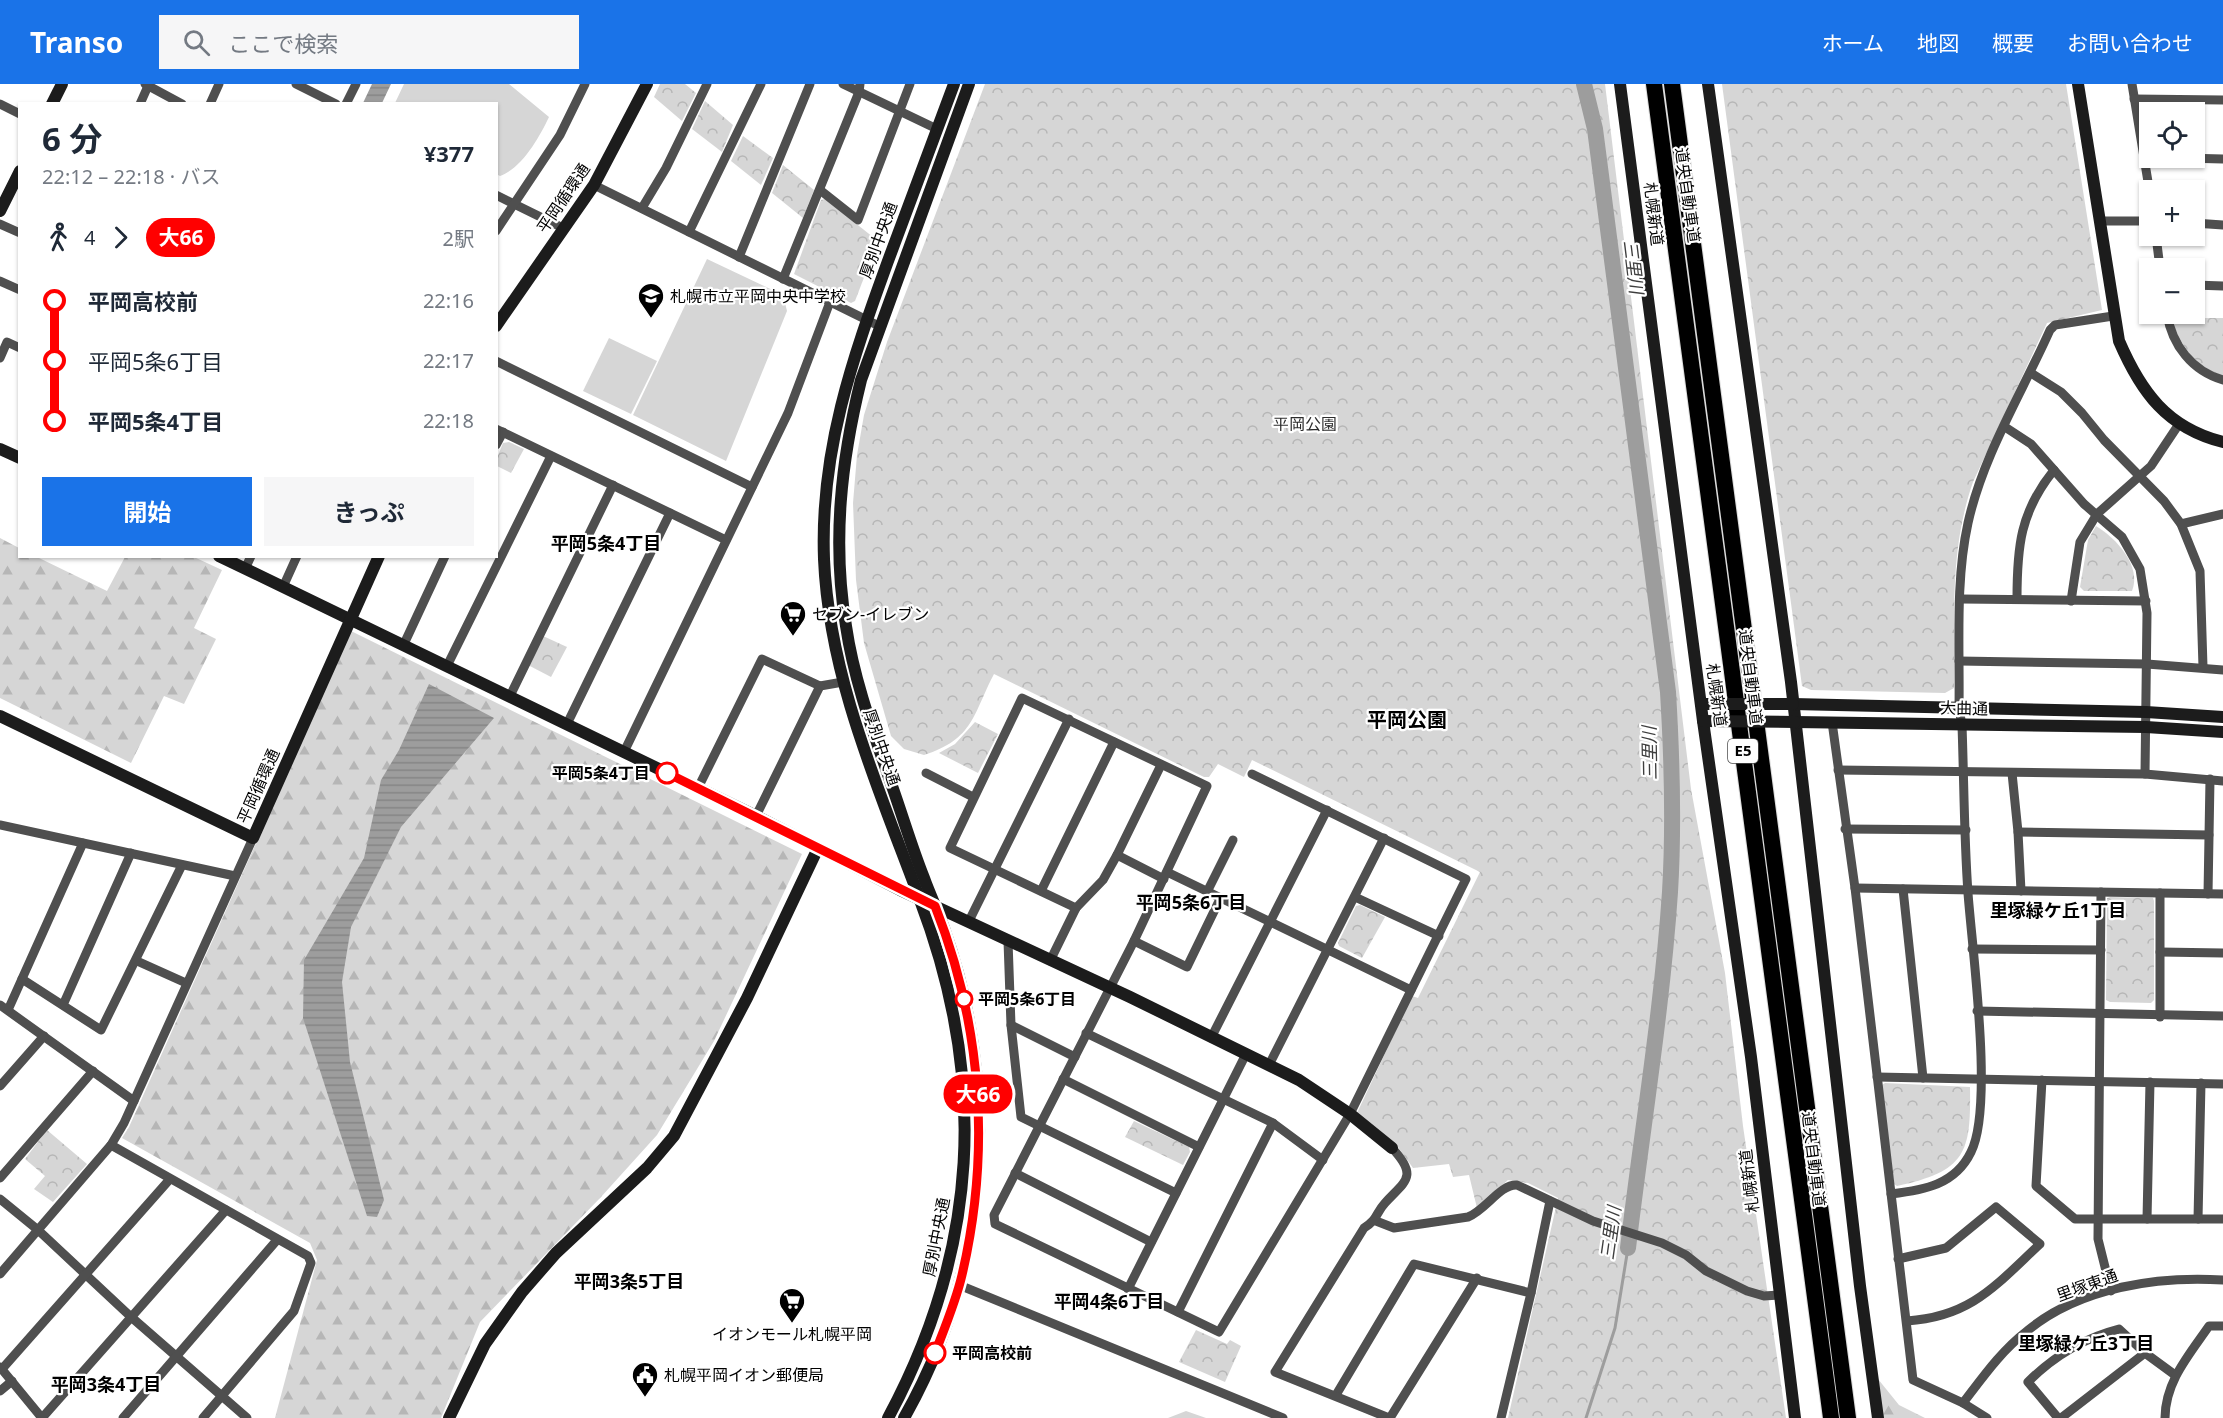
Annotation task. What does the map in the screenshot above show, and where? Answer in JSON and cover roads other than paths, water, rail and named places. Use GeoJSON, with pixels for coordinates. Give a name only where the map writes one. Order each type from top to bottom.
{"type":"FeatureCollection","features":[{"type":"Feature","properties":{"kind":"highway","name":"道央自動車道"},"geometry":{"type":"LineString","coordinates":[[1654,84],[1831,1418]]}},
{"type":"Feature","properties":{"kind":"highway","name":"道央自動車道"},"geometry":{"type":"LineString","coordinates":[[1672,84],[1848,1418]]}},
{"type":"Feature","properties":{"kind":"street"},"geometry":{"type":"LineString","coordinates":[[53,102],[62,84]]}},
{"type":"Feature","properties":{"kind":"street"},"geometry":{"type":"LineString","coordinates":[[211,102],[219,84]]}},
{"type":"Feature","properties":{"kind":"street"},"geometry":{"type":"LineString","coordinates":[[296,84],[332,102]]}},
{"type":"Feature","properties":{"kind":"street"},"geometry":{"type":"LineString","coordinates":[[347,102],[356,84]]}},
{"type":"Feature","properties":{"kind":"street"},"geometry":{"type":"LineString","coordinates":[[498,228],[560,135],[585,84]]}},
{"type":"Feature","properties":{"kind":"street"},"geometry":{"type":"LineString","coordinates":[[642,208],[666,168],[707,84]]}},
{"type":"Feature","properties":{"kind":"street"},"geometry":{"type":"LineString","coordinates":[[689,232],[761,84]]}},
{"type":"Feature","properties":{"kind":"street"},"geometry":{"type":"LineString","coordinates":[[739,257],[810,84]]}},
{"type":"Feature","properties":{"kind":"street"},"geometry":{"type":"LineString","coordinates":[[843,84],[860,88],[936,129]]}},
{"type":"Feature","properties":{"kind":"street"},"geometry":{"type":"LineString","coordinates":[[820,190],[858,220],[910,84]]}},
{"type":"Feature","properties":{"kind":"street","name":"厚別中央通"},"geometry":{"type":"LineString","coordinates":[[888,1418],[912,1373],[941,1298],[953,1251],[965,1158],[965,1113],[955,1023],[945,977],[920,899],[859,735],[843,682],[826,587],[824,547],[826,487],[839,405],[867,319],[954,84]]}},
{"type":"Feature","properties":{"kind":"street","name":"厚別中央通"},"geometry":{"type":"LineString","coordinates":[[904,1418],[924,1383],[959,1285],[976,1202],[980,1157],[979,1098],[971,1029],[960,981],[866,710],[850,649],[841,587],[839,538],[844,461],[861,380],[969,84]]}},
{"type":"Feature","properties":{"kind":"street","name":"札幌新道"},"geometry":{"type":"LineString","coordinates":[[1620,84],[1703,721],[1751,1058],[1795,1418]]}},
{"type":"Feature","properties":{"kind":"street"},"geometry":{"type":"LineString","coordinates":[[1708,84],[1793,704],[1860,1286],[1878,1418]]}},
{"type":"Feature","properties":{"kind":"street"},"geometry":{"type":"LineString","coordinates":[[2078,84],[2113,316],[2119,341],[2133,374],[2152,400],[2179,424],[2223,442]]}},
{"type":"Feature","properties":{"kind":"street"},"geometry":{"type":"LineString","coordinates":[[2132,84],[2139,128]]}},
{"type":"Feature","properties":{"kind":"street"},"geometry":{"type":"LineString","coordinates":[[141,102],[147,85],[178,102]]}},
{"type":"Feature","properties":{"kind":"street","name":"平岡循環通"},"geometry":{"type":"LineString","coordinates":[[498,323],[594,185],[642,86]]}},
{"type":"Feature","properties":{"kind":"street"},"geometry":{"type":"LineString","coordinates":[[783,279],[860,88]]}},
{"type":"Feature","properties":{"kind":"street"},"geometry":{"type":"LineString","coordinates":[[2134,99],[2223,100]]}},
{"type":"Feature","properties":{"kind":"street"},"geometry":{"type":"LineString","coordinates":[[0,104],[18,113]]}},
{"type":"Feature","properties":{"kind":"street"},"geometry":{"type":"LineString","coordinates":[[2205,159],[2223,159]]}},
{"type":"Feature","properties":{"kind":"street"},"geometry":{"type":"LineString","coordinates":[[0,211],[18,175]]}},
{"type":"Feature","properties":{"kind":"street"},"geometry":{"type":"LineString","coordinates":[[594,185],[879,326]]}},
{"type":"Feature","properties":{"kind":"street"},"geometry":{"type":"LineString","coordinates":[[498,196],[563,228]]}},
{"type":"Feature","properties":{"kind":"street"},"geometry":{"type":"LineString","coordinates":[[2099,221],[2139,221]]}},
{"type":"Feature","properties":{"kind":"street"},"geometry":{"type":"LineString","coordinates":[[0,224],[18,232]]}},
{"type":"Feature","properties":{"kind":"street"},"geometry":{"type":"LineString","coordinates":[[2205,224],[2223,225]]}},
{"type":"Feature","properties":{"kind":"street"},"geometry":{"type":"LineString","coordinates":[[0,281],[18,289]]}},
{"type":"Feature","properties":{"kind":"street"},"geometry":{"type":"LineString","coordinates":[[2205,285],[2223,286]]}},
{"type":"Feature","properties":{"kind":"street"},"geometry":{"type":"LineString","coordinates":[[624,752],[789,413],[830,302]]}},
{"type":"Feature","properties":{"kind":"street"},"geometry":{"type":"LineString","coordinates":[[1891,1194],[1936,1186],[1952,1177],[1964,1163],[1976,1139],[1980,1080],[1968,890],[1962,725],[1959,709],[1964,549],[1968,522],[1989,461],[2050,330],[2055,325],[2113,316]]}},
{"type":"Feature","properties":{"kind":"street"},"geometry":{"type":"LineString","coordinates":[[2171,324],[2178,345],[2191,362],[2209,375],[2223,380]]}},
{"type":"Feature","properties":{"kind":"street"},"geometry":{"type":"LineString","coordinates":[[0,358],[7,342],[18,347]]}},
{"type":"Feature","properties":{"kind":"street"},"geometry":{"type":"LineString","coordinates":[[498,362],[752,486]]}},
{"type":"Feature","properties":{"kind":"street"},"geometry":{"type":"LineString","coordinates":[[2031,372],[2061,392],[2164,501],[2181,524],[2199,571],[2203,667]]}},
{"type":"Feature","properties":{"kind":"street"},"geometry":{"type":"LineString","coordinates":[[2071,600],[2080,542],[2097,514],[2151,466],[2179,424]]}},
{"type":"Feature","properties":{"kind":"street"},"geometry":{"type":"LineString","coordinates":[[2005,427],[2031,444],[2084,504],[2122,537],[2140,569],[2146,601],[2148,664],[2145,774]]}},
{"type":"Feature","properties":{"kind":"street"},"geometry":{"type":"LineString","coordinates":[[500,430],[726,540]]}},
{"type":"Feature","properties":{"kind":"street"},"geometry":{"type":"LineString","coordinates":[[0,449],[18,457]]}},
{"type":"Feature","properties":{"kind":"street"},"geometry":{"type":"LineString","coordinates":[[447,666],[551,456]]}},
{"type":"Feature","properties":{"kind":"street"},"geometry":{"type":"LineString","coordinates":[[2017,599],[2017,550],[2026,515],[2040,487],[2054,470]]}},
{"type":"Feature","properties":{"kind":"street"},"geometry":{"type":"LineString","coordinates":[[510,696],[613,485]]}},
{"type":"Feature","properties":{"kind":"street"},"geometry":{"type":"LineString","coordinates":[[567,724],[670,513]]}},
{"type":"Feature","properties":{"kind":"street"},"geometry":{"type":"LineString","coordinates":[[2181,524],[2223,514]]}},
{"type":"Feature","properties":{"kind":"street"},"geometry":{"type":"LineString","coordinates":[[223,558],[756,816],[920,899],[1246,1053],[1299,1080],[1350,1114],[1392,1148],[1404,1165],[1406,1180],[1402,1188],[1383,1204],[1376,1221],[1364,1228],[1275,1372],[1390,1418],[1477,1278]]}},
{"type":"Feature","properties":{"kind":"street"},"geometry":{"type":"LineString","coordinates":[[245,569],[250,558]]}},
{"type":"Feature","properties":{"kind":"street"},"geometry":{"type":"LineString","coordinates":[[283,587],[296,558]]}},
{"type":"Feature","properties":{"kind":"street","name":"平岡循環通"},"geometry":{"type":"LineString","coordinates":[[0,716],[253,838],[378,558]]}},
{"type":"Feature","properties":{"kind":"street"},"geometry":{"type":"LineString","coordinates":[[404,644],[444,558]]}},
{"type":"Feature","properties":{"kind":"street"},"geometry":{"type":"LineString","coordinates":[[1962,599],[2146,601]]}},
{"type":"Feature","properties":{"kind":"street"},"geometry":{"type":"LineString","coordinates":[[698,788],[762,659],[820,686],[843,682]]}},
{"type":"Feature","properties":{"kind":"street"},"geometry":{"type":"LineString","coordinates":[[1959,661],[2148,664],[2223,670]]}},
{"type":"Feature","properties":{"kind":"street"},"geometry":{"type":"LineString","coordinates":[[756,816],[820,686]]}},
{"type":"Feature","properties":{"kind":"street"},"geometry":{"type":"LineString","coordinates":[[1076,908],[950,848],[1022,698],[1207,786],[1134,941],[994,1215],[995,1224],[1219,1332],[1350,1114],[1466,877],[1252,774]]}},
{"type":"Feature","properties":{"kind":"street","name":"大曲通"},"geometry":{"type":"LineString","coordinates":[[1701,704],[2146,712],[2223,717]]}},
{"type":"Feature","properties":{"kind":"street"},"geometry":{"type":"LineString","coordinates":[[969,921],[1069,719]]}},
{"type":"Feature","properties":{"kind":"street","name":"大曲通"},"geometry":{"type":"LineString","coordinates":[[1703,721],[2146,727],[2223,732]]}},
{"type":"Feature","properties":{"kind":"street"},"geometry":{"type":"LineString","coordinates":[[1832,722],[1845,829],[1855,888],[1913,1380],[1963,1403],[1987,1418]]}},
{"type":"Feature","properties":{"kind":"street"},"geometry":{"type":"LineString","coordinates":[[1041,891],[1114,742]]}},
{"type":"Feature","properties":{"kind":"street"},"geometry":{"type":"LineString","coordinates":[[1050,961],[1076,908],[1103,880],[1118,855],[1161,765]]}},
{"type":"Feature","properties":{"kind":"street"},"geometry":{"type":"LineString","coordinates":[[1838,770],[2145,774],[2223,781]]}},
{"type":"Feature","properties":{"kind":"street"},"geometry":{"type":"LineString","coordinates":[[926,773],[973,797]]}},
{"type":"Feature","properties":{"kind":"street"},"geometry":{"type":"LineString","coordinates":[[2012,773],[2021,891]]}},
{"type":"Feature","properties":{"kind":"street"},"geometry":{"type":"LineString","coordinates":[[2208,894],[2210,779]]}},
{"type":"Feature","properties":{"kind":"street"},"geometry":{"type":"LineString","coordinates":[[1211,1038],[1327,810]]}},
{"type":"Feature","properties":{"kind":"street"},"geometry":{"type":"LineString","coordinates":[[0,825],[235,876]]}},
{"type":"Feature","properties":{"kind":"street"},"geometry":{"type":"LineString","coordinates":[[1845,829],[1966,830]]}},
{"type":"Feature","properties":{"kind":"street"},"geometry":{"type":"LineString","coordinates":[[2018,832],[2209,835]]}},
{"type":"Feature","properties":{"kind":"street"},"geometry":{"type":"LineString","coordinates":[[0,1274],[111,1145],[134,1101],[253,838]]}},
{"type":"Feature","properties":{"kind":"street"},"geometry":{"type":"LineString","coordinates":[[1269,1065],[1384,838]]}},
{"type":"Feature","properties":{"kind":"street"},"geometry":{"type":"LineString","coordinates":[[1207,892],[1233,840]]}},
{"type":"Feature","properties":{"kind":"street"},"geometry":{"type":"LineString","coordinates":[[82,843],[22,979],[4,1008],[134,1101]]}},
{"type":"Feature","properties":{"kind":"street"},"geometry":{"type":"LineString","coordinates":[[449,1418],[485,1344],[522,1292],[556,1253],[647,1168],[674,1136],[731,1028],[818,849]]}},
{"type":"Feature","properties":{"kind":"street"},"geometry":{"type":"LineString","coordinates":[[63,1005],[131,853]]}},
{"type":"Feature","properties":{"kind":"street"},"geometry":{"type":"LineString","coordinates":[[1118,855],[1207,892],[1411,990]]}},
{"type":"Feature","properties":{"kind":"street"},"geometry":{"type":"LineString","coordinates":[[22,979],[100,1030],[137,961],[182,865]]}},
{"type":"Feature","properties":{"kind":"street"},"geometry":{"type":"LineString","coordinates":[[1855,888],[2223,894]]}},
{"type":"Feature","properties":{"kind":"street"},"geometry":{"type":"LineString","coordinates":[[1904,889],[1923,1078]]}},
{"type":"Feature","properties":{"kind":"street"},"geometry":{"type":"LineString","coordinates":[[2101,892],[2097,1220],[2101,1255],[2111,1291]]}},
{"type":"Feature","properties":{"kind":"street"},"geometry":{"type":"LineString","coordinates":[[2160,893],[2160,1017]]}},
{"type":"Feature","properties":{"kind":"street"},"geometry":{"type":"LineString","coordinates":[[1355,897],[1439,936]]}},
{"type":"Feature","properties":{"kind":"street"},"geometry":{"type":"LineString","coordinates":[[1134,941],[1187,967],[1220,899]]}},
{"type":"Feature","properties":{"kind":"street"},"geometry":{"type":"LineString","coordinates":[[1008,941],[1011,1025],[1022,1117],[1176,1193]]}},
{"type":"Feature","properties":{"kind":"street"},"geometry":{"type":"LineString","coordinates":[[1972,949],[2101,950]]}},
{"type":"Feature","properties":{"kind":"street"},"geometry":{"type":"LineString","coordinates":[[2160,952],[2223,953]]}},
{"type":"Feature","properties":{"kind":"street"},"geometry":{"type":"LineString","coordinates":[[137,961],[186,983]]}},
{"type":"Feature","properties":{"kind":"street"},"geometry":{"type":"LineString","coordinates":[[1977,1011],[2223,1017]]}},
{"type":"Feature","properties":{"kind":"street"},"geometry":{"type":"LineString","coordinates":[[1011,1025],[1075,1057]]}},
{"type":"Feature","properties":{"kind":"street"},"geometry":{"type":"LineString","coordinates":[[1086,1033],[1272,1123],[1323,1160]]}},
{"type":"Feature","properties":{"kind":"street"},"geometry":{"type":"LineString","coordinates":[[0,1086],[44,1036]]}},
{"type":"Feature","properties":{"kind":"street"},"geometry":{"type":"LineString","coordinates":[[1128,1289],[1246,1053]]}},
{"type":"Feature","properties":{"kind":"street"},"geometry":{"type":"LineString","coordinates":[[0,1178],[93,1071]]}},
{"type":"Feature","properties":{"kind":"street"},"geometry":{"type":"LineString","coordinates":[[1876,1077],[2223,1084]]}},
{"type":"Feature","properties":{"kind":"street"},"geometry":{"type":"LineString","coordinates":[[1063,1079],[1199,1147]]}},
{"type":"Feature","properties":{"kind":"street"},"geometry":{"type":"LineString","coordinates":[[2042,1080],[2036,1186],[2075,1219],[2223,1220]]}},
{"type":"Feature","properties":{"kind":"street"},"geometry":{"type":"LineString","coordinates":[[2147,1219],[2150,1082]]}},
{"type":"Feature","properties":{"kind":"street"},"geometry":{"type":"LineString","coordinates":[[2198,1219],[2201,1083]]}},
{"type":"Feature","properties":{"kind":"street"},"geometry":{"type":"LineString","coordinates":[[1178,1312],[1272,1123]]}},
{"type":"Feature","properties":{"kind":"street"},"geometry":{"type":"LineString","coordinates":[[111,1145],[308,1256],[311,1263],[294,1311],[203,1418]]}},
{"type":"Feature","properties":{"kind":"street"},"geometry":{"type":"LineString","coordinates":[[1015,1173],[1151,1242]]}},
{"type":"Feature","properties":{"kind":"street"},"geometry":{"type":"LineString","coordinates":[[170,1179],[87,1275],[1,1368],[42,1418],[226,1210]]}},
{"type":"Feature","properties":{"kind":"street"},"geometry":{"type":"LineString","coordinates":[[1376,1221],[1394,1228],[1468,1217],[1478,1213],[1509,1184],[1517,1185],[1612,1228],[1642,1237],[1686,1255],[1706,1271],[1747,1291],[1764,1296],[1779,1295]]}},
{"type":"Feature","properties":{"kind":"street"},"geometry":{"type":"LineString","coordinates":[[0,1198],[38,1230],[130,1317],[247,1418]]}},
{"type":"Feature","properties":{"kind":"street"},"geometry":{"type":"LineString","coordinates":[[1500,1418],[1531,1293],[1550,1201]]}},
{"type":"Feature","properties":{"kind":"street"},"geometry":{"type":"LineString","coordinates":[[1898,1259],[1947,1248],[1996,1207],[2040,1244],[1988,1292],[1961,1311],[1928,1320],[1907,1321]]}},
{"type":"Feature","properties":{"kind":"street"},"geometry":{"type":"LineString","coordinates":[[123,1418],[277,1240]]}},
{"type":"Feature","properties":{"kind":"street"},"geometry":{"type":"LineString","coordinates":[[1336,1395],[1414,1264],[1531,1293]]}},
{"type":"Feature","properties":{"kind":"street","name":"里塚東通"},"geometry":{"type":"LineString","coordinates":[[1963,1403],[1996,1359],[2028,1329],[2070,1305],[2146,1281],[2223,1280]]}},
{"type":"Feature","properties":{"kind":"street"},"geometry":{"type":"LineString","coordinates":[[959,1285],[1283,1418]]}},
{"type":"Feature","properties":{"kind":"street"},"geometry":{"type":"LineString","coordinates":[[2165,1418],[2165,1400],[2175,1375],[2209,1326],[2223,1326]]}},
{"type":"Feature","properties":{"kind":"street"},"geometry":{"type":"LineString","coordinates":[[2145,1353],[2060,1418],[2028,1382],[2041,1368],[2085,1341],[2119,1329],[2145,1353],[2175,1375]]}},
{"type":"Feature","properties":{"kind":"street"},"geometry":{"type":"LineString","coordinates":[[0,1391],[12,1381]]}},
{"type":"Feature","properties":{"kind":"waterway","name":"三里川"},"geometry":{"type":"LineString","coordinates":[[1584,84],[1595,129],[1668,692],[1671,742],[1670,892],[1657,1026],[1628,1248]]}},
{"type":"Feature","properties":{"kind":"waterway","name":"三里川"},"geometry":{"type":"LineString","coordinates":[[1586,1418],[1615,1328],[1628,1248]]}},
{"type":"Feature","properties":{"kind":"place","name":"札幌市立平岡中央中学校"},"geometry":{"type":"Point","coordinates":[651,319]}},
{"type":"Feature","properties":{"kind":"place","name":"セブン-イレブン"},"geometry":{"type":"Point","coordinates":[793,637]}},
{"type":"Feature","properties":{"kind":"place","name":"平岡5条4丁目"},"geometry":{"type":"Point","coordinates":[667,773]}},
{"type":"Feature","properties":{"kind":"place","name":"平岡5条6丁目"},"geometry":{"type":"Point","coordinates":[964,999]}},
{"type":"Feature","properties":{"kind":"place","name":"イオンモール札幌平岡"},"geometry":{"type":"Point","coordinates":[792,1324]}},
{"type":"Feature","properties":{"kind":"place","name":"平岡高校前"},"geometry":{"type":"Point","coordinates":[935,1353]}},
{"type":"Feature","properties":{"kind":"place","name":"札幌平岡イオン郵便局"},"geometry":{"type":"Point","coordinates":[645,1398]}},
{"type":"Feature","properties":{"kind":"district","name":"平岡5条4丁目"},"geometry":{"type":"Point","coordinates":[606,544]}},
{"type":"Feature","properties":{"kind":"district","name":"平岡公園"},"geometry":{"type":"Point","coordinates":[1407,720]}},
{"type":"Feature","properties":{"kind":"district","name":"平岡5条6丁目"},"geometry":{"type":"Point","coordinates":[1191,903]}},
{"type":"Feature","properties":{"kind":"district","name":"里塚緑ケ丘1丁目"},"geometry":{"type":"Point","coordinates":[2058,911]}},
{"type":"Feature","properties":{"kind":"district","name":"平岡3条5丁目"},"geometry":{"type":"Point","coordinates":[629,1282]}},
{"type":"Feature","properties":{"kind":"district","name":"平岡4条6丁目"},"geometry":{"type":"Point","coordinates":[1109,1302]}},
{"type":"Feature","properties":{"kind":"district","name":"里塚緑ケ丘3丁目"},"geometry":{"type":"Point","coordinates":[2086,1344]}},
{"type":"Feature","properties":{"kind":"district","name":"平岡3条4丁目"},"geometry":{"type":"Point","coordinates":[106,1385]}}]}
